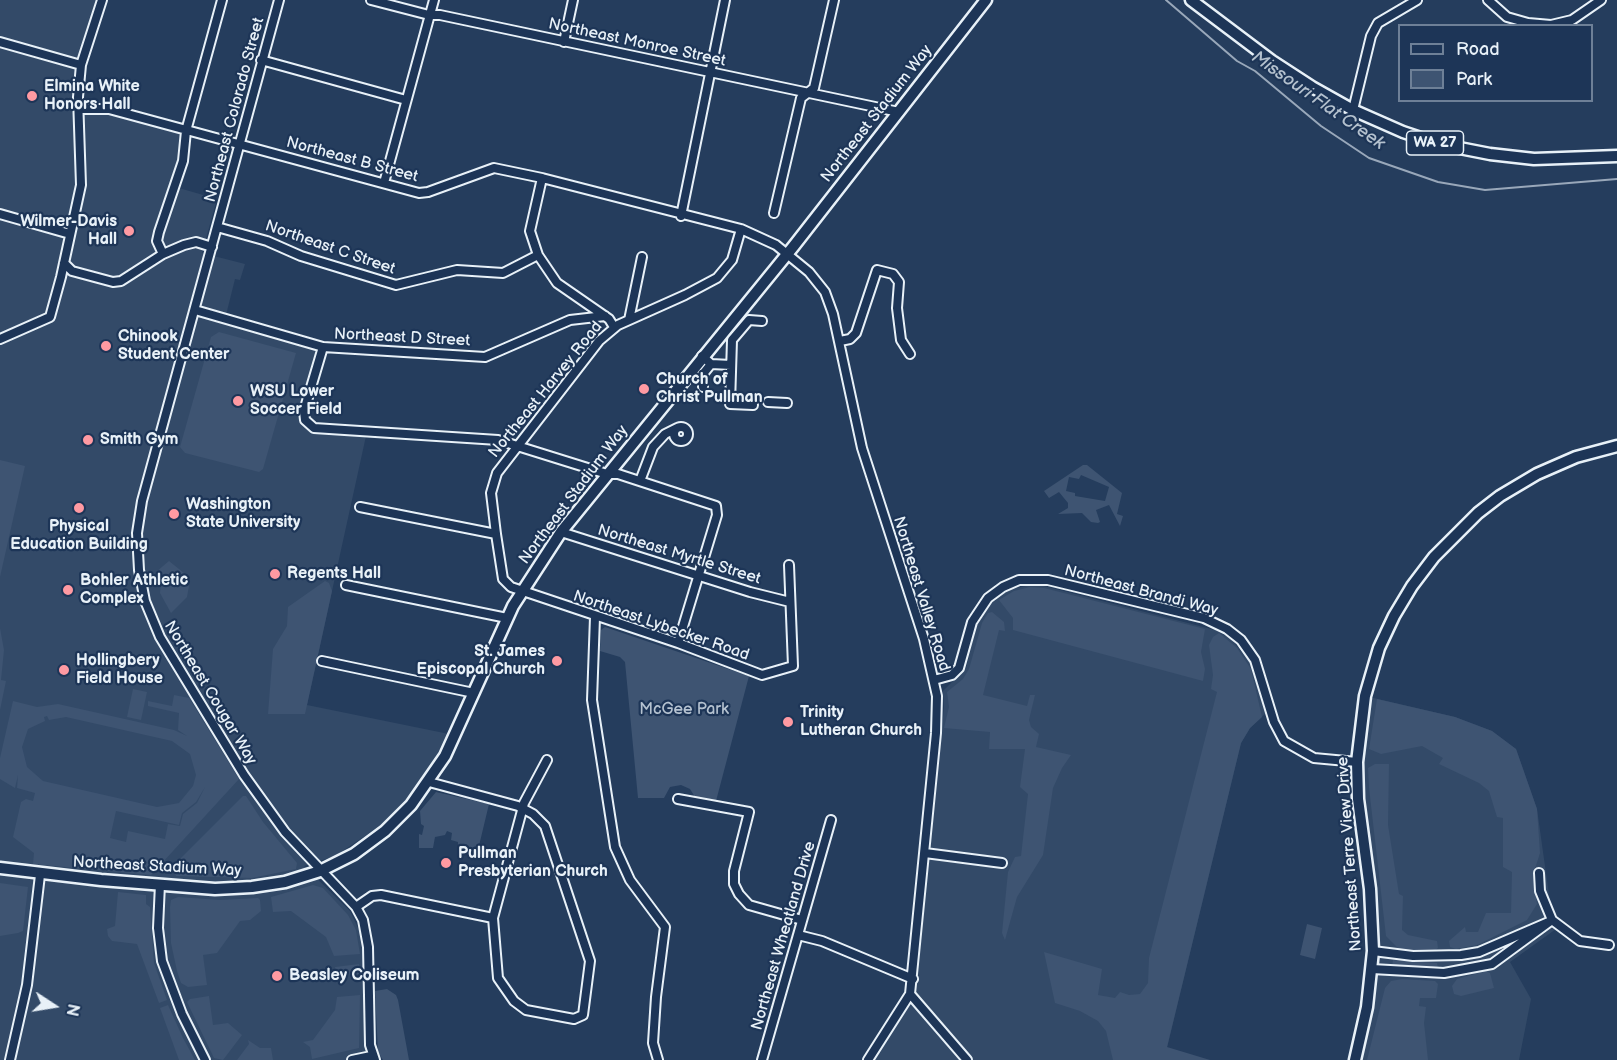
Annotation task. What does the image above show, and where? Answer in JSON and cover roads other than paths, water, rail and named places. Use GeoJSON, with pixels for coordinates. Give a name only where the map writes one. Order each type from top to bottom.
{"type":"FeatureCollection","features":[{"type":"Feature","properties":{"kind":"main road","name":"Northeast Stadium Way"},"geometry":{"type":"LineString","coordinates":[[0,868],[40,875],[215,888],[252,887],[285,882],[320,871],[354,854],[385,831],[429,782],[453,741],[507,618],[521,592],[561,532],[788,253],[986,0]]}},
{"type":"Feature","properties":{"kind":"main road","name":"WA 27"},"geometry":{"type":"LineString","coordinates":[[1191,0],[1272,61],[1353,110],[1403,132],[1438,144],[1490,154],[1534,159],[1617,156]]}},
{"type":"Feature","properties":{"kind":"main road","name":"Northeast Terre View Drive"},"geometry":{"type":"LineString","coordinates":[[1355,1060],[1372,969],[1373,951],[1370,889],[1358,799],[1357,762],[1363,705],[1379,648],[1412,585],[1458,531],[1500,496],[1537,474],[1576,458],[1617,446]]}},
{"type":"Feature","properties":{"kind":"street"},"geometry":{"type":"LineString","coordinates":[[0,339],[50,317],[81,185],[78,109],[81,65],[102,0]]}},
{"type":"Feature","properties":{"kind":"street"},"geometry":{"type":"LineString","coordinates":[[163,254],[157,241],[159,232],[183,161],[186,131],[222,0]]}},
{"type":"Feature","properties":{"kind":"street","name":"Northeast Colorado Street"},"geometry":{"type":"LineString","coordinates":[[217,227],[279,0]]}},
{"type":"Feature","properties":{"kind":"street","name":"Northeast Monroe Street"},"geometry":{"type":"LineString","coordinates":[[371,0],[429,15],[898,112]]}},
{"type":"Feature","properties":{"kind":"street"},"geometry":{"type":"LineString","coordinates":[[384,183],[434,0]]}},
{"type":"Feature","properties":{"kind":"street"},"geometry":{"type":"LineString","coordinates":[[564,42],[573,0]]}},
{"type":"Feature","properties":{"kind":"street"},"geometry":{"type":"LineString","coordinates":[[681,216],[725,0]]}},
{"type":"Feature","properties":{"kind":"street"},"geometry":{"type":"LineString","coordinates":[[774,213],[801,98],[814,88],[834,0]]}},
{"type":"Feature","properties":{"kind":"street"},"geometry":{"type":"LineString","coordinates":[[1353,110],[1371,36],[1378,23],[1417,0]]}},
{"type":"Feature","properties":{"kind":"street"},"geometry":{"type":"LineString","coordinates":[[1488,0],[1507,17],[1540,24]]}},
{"type":"Feature","properties":{"kind":"street"},"geometry":{"type":"LineString","coordinates":[[1555,24],[1572,20],[1601,0]]}},
{"type":"Feature","properties":{"kind":"street"},"geometry":{"type":"LineString","coordinates":[[0,42],[81,65]]}},
{"type":"Feature","properties":{"kind":"street"},"geometry":{"type":"LineString","coordinates":[[261,60],[406,100]]}},
{"type":"Feature","properties":{"kind":"street","name":"Northeast B Street"},"geometry":{"type":"LineString","coordinates":[[78,109],[109,109],[419,193],[428,192],[494,168],[542,178],[681,216],[741,229],[788,253]]}},
{"type":"Feature","properties":{"kind":"street"},"geometry":{"type":"LineString","coordinates":[[542,178],[530,231],[538,255],[557,283],[605,316],[614,327]]}},
{"type":"Feature","properties":{"kind":"street"},"geometry":{"type":"LineString","coordinates":[[0,214],[70,234]]}},
{"type":"Feature","properties":{"kind":"street","name":"Northeast Cougar Way"},"geometry":{"type":"LineString","coordinates":[[217,227],[142,501],[137,548],[141,585],[151,620],[160,637],[268,812],[320,871],[356,907]]}},
{"type":"Feature","properties":{"kind":"street","name":"Northeast C Street"},"geometry":{"type":"LineString","coordinates":[[217,227],[267,241],[301,256],[396,285],[456,270],[503,273],[538,255]]}},
{"type":"Feature","properties":{"kind":"street","name":"Northeast Harvey Road"},"geometry":{"type":"LineString","coordinates":[[521,592],[507,585],[503,579],[491,493],[493,482],[519,444],[599,341],[614,327],[717,278],[732,260],[741,229]]}},
{"type":"Feature","properties":{"kind":"street"},"geometry":{"type":"LineString","coordinates":[[64,263],[72,271],[113,282],[121,281],[163,254],[196,242],[212,247]]}},
{"type":"Feature","properties":{"kind":"street","name":"Northeast Valley Road"},"geometry":{"type":"LineString","coordinates":[[788,253],[809,272],[825,292],[840,341],[862,448],[924,639],[934,680],[938,712],[910,994],[868,1060]]}},
{"type":"Feature","properties":{"kind":"street"},"geometry":{"type":"LineString","coordinates":[[629,320],[642,257]]}},
{"type":"Feature","properties":{"kind":"street"},"geometry":{"type":"LineString","coordinates":[[840,341],[850,339],[856,333],[877,270],[893,274],[899,282],[897,308],[901,340],[910,354]]}},
{"type":"Feature","properties":{"kind":"street","name":"Northeast D Street"},"geometry":{"type":"LineString","coordinates":[[195,310],[323,347],[485,357],[570,320],[605,316]]}},
{"type":"Feature","properties":{"kind":"street"},"geometry":{"type":"LineString","coordinates":[[753,405],[730,404],[734,336],[750,319],[762,321]]}},
{"type":"Feature","properties":{"kind":"street"},"geometry":{"type":"LineString","coordinates":[[323,347],[304,411],[305,420],[314,428],[498,440],[519,444],[607,474],[618,474],[712,504],[717,508],[678,643]]}},
{"type":"Feature","properties":{"kind":"street"},"geometry":{"type":"LineString","coordinates":[[702,356],[711,364],[731,365]]}},
{"type":"Feature","properties":{"kind":"street"},"geometry":{"type":"LineString","coordinates":[[703,387],[702,375],[711,364]]}},
{"type":"Feature","properties":{"kind":"street"},"geometry":{"type":"LineString","coordinates":[[768,402],[787,403]]}},
{"type":"Feature","properties":{"kind":"street"},"geometry":{"type":"LineString","coordinates":[[640,481],[651,451],[665,434],[677,428]]}},
{"type":"Feature","properties":{"kind":"street"},"geometry":{"type":"LineString","coordinates":[[360,507],[496,534]]}},
{"type":"Feature","properties":{"kind":"street","name":"Northeast Myrtle Street"},"geometry":{"type":"LineString","coordinates":[[561,532],[790,602]]}},
{"type":"Feature","properties":{"kind":"street"},"geometry":{"type":"LineString","coordinates":[[789,565],[790,602]]}},
{"type":"Feature","properties":{"kind":"street","name":"Northeast Brandi Way"},"geometry":{"type":"LineString","coordinates":[[934,680],[952,675],[959,669],[972,622],[988,598],[1003,587],[1019,580],[1048,580],[1204,618],[1227,629],[1241,640],[1255,660],[1271,714],[1284,741],[1314,758],[1357,762]]}},
{"type":"Feature","properties":{"kind":"street"},"geometry":{"type":"LineString","coordinates":[[346,585],[507,618]]}},
{"type":"Feature","properties":{"kind":"street","name":"Northeast Lybecker Road"},"geometry":{"type":"LineString","coordinates":[[521,592],[678,643],[762,675],[793,666],[790,602]]}},
{"type":"Feature","properties":{"kind":"street"},"geometry":{"type":"LineString","coordinates":[[595,617],[592,700],[615,847],[630,880],[665,927],[653,1043],[658,1060]]}},
{"type":"Feature","properties":{"kind":"street"},"geometry":{"type":"LineString","coordinates":[[322,661],[474,693]]}},
{"type":"Feature","properties":{"kind":"street"},"geometry":{"type":"LineString","coordinates":[[429,782],[523,808],[542,821],[550,835],[590,961],[583,1016],[574,1019],[526,1010],[514,1002],[498,978],[493,918],[523,808],[540,769],[548,760]]}},
{"type":"Feature","properties":{"kind":"street"},"geometry":{"type":"LineString","coordinates":[[678,799],[749,812],[734,871],[734,884],[749,905],[802,920]]}},
{"type":"Feature","properties":{"kind":"street","name":"Northeast Wheatland Drive"},"geometry":{"type":"LineString","coordinates":[[762,1060],[831,820]]}},
{"type":"Feature","properties":{"kind":"street"},"geometry":{"type":"LineString","coordinates":[[925,853],[1002,863]]}},
{"type":"Feature","properties":{"kind":"street"},"geometry":{"type":"LineString","coordinates":[[1539,873],[1540,891],[1552,920],[1580,941],[1609,945]]}},
{"type":"Feature","properties":{"kind":"street"},"geometry":{"type":"LineString","coordinates":[[10,1060],[27,985],[40,875]]}},
{"type":"Feature","properties":{"kind":"street"},"geometry":{"type":"LineString","coordinates":[[160,884],[158,928],[162,961],[182,1014],[205,1060]]}},
{"type":"Feature","properties":{"kind":"street"},"geometry":{"type":"LineString","coordinates":[[352,1060],[373,1058],[368,946],[365,926],[356,907],[372,896],[381,895],[493,918]]}},
{"type":"Feature","properties":{"kind":"street"},"geometry":{"type":"LineString","coordinates":[[1373,951],[1413,956],[1470,954],[1552,920]]}},
{"type":"Feature","properties":{"kind":"street"},"geometry":{"type":"LineString","coordinates":[[1372,969],[1444,973],[1492,964],[1552,920]]}},
{"type":"Feature","properties":{"kind":"street"},"geometry":{"type":"LineString","coordinates":[[798,935],[822,941],[913,979]]}},
{"type":"Feature","properties":{"kind":"street"},"geometry":{"type":"LineString","coordinates":[[1487,948],[1492,964]]}},
{"type":"Feature","properties":{"kind":"street"},"geometry":{"type":"LineString","coordinates":[[1444,956],[1444,973]]}},
{"type":"Feature","properties":{"kind":"street"},"geometry":{"type":"LineString","coordinates":[[910,994],[967,1060]]}},
{"type":"Feature","properties":{"kind":"waterway","name":"Missouri Flat Creek"},"geometry":{"type":"LineString","coordinates":[[1166,0],[1237,61],[1255,71],[1321,126],[1369,158],[1438,182],[1485,190],[1617,179]]}},
{"type":"Feature","properties":{"kind":"place","name":"Elmina White Honors Hall"},"geometry":{"type":"Point","coordinates":[32,96]}},
{"type":"Feature","properties":{"kind":"place","name":"Wilmer-Davis Hall"},"geometry":{"type":"Point","coordinates":[129,231]}},
{"type":"Feature","properties":{"kind":"place","name":"Chinook Student Center"},"geometry":{"type":"Point","coordinates":[106,346]}},
{"type":"Feature","properties":{"kind":"place","name":"Church of Christ Pullman"},"geometry":{"type":"Point","coordinates":[644,389]}},
{"type":"Feature","properties":{"kind":"place","name":"WSU Lower Soccer Field"},"geometry":{"type":"Point","coordinates":[238,401]}},
{"type":"Feature","properties":{"kind":"place","name":"Smith Gym"},"geometry":{"type":"Point","coordinates":[88,440]}},
{"type":"Feature","properties":{"kind":"place","name":"Physical Education Building"},"geometry":{"type":"Point","coordinates":[79,508]}},
{"type":"Feature","properties":{"kind":"place","name":"Washington State University"},"geometry":{"type":"Point","coordinates":[174,514]}},
{"type":"Feature","properties":{"kind":"place","name":"Regents Hall"},"geometry":{"type":"Point","coordinates":[275,574]}},
{"type":"Feature","properties":{"kind":"place","name":"Bohler Athletic Complex"},"geometry":{"type":"Point","coordinates":[68,590]}},
{"type":"Feature","properties":{"kind":"place","name":"St. James Episcopal Church"},"geometry":{"type":"Point","coordinates":[557,661]}},
{"type":"Feature","properties":{"kind":"place","name":"Hollingbery Field House"},"geometry":{"type":"Point","coordinates":[64,670]}},
{"type":"Feature","properties":{"kind":"place","name":"Trinity Lutheran Church"},"geometry":{"type":"Point","coordinates":[788,722]}},
{"type":"Feature","properties":{"kind":"place","name":"Pullman Presbyterian Church"},"geometry":{"type":"Point","coordinates":[446,863]}},
{"type":"Feature","properties":{"kind":"place","name":"Beasley Coliseum"},"geometry":{"type":"Point","coordinates":[277,976]}},
{"type":"Feature","properties":{"kind":"park label","name":"McGee Park"},"geometry":{"type":"Point","coordinates":[684,710]}}]}
